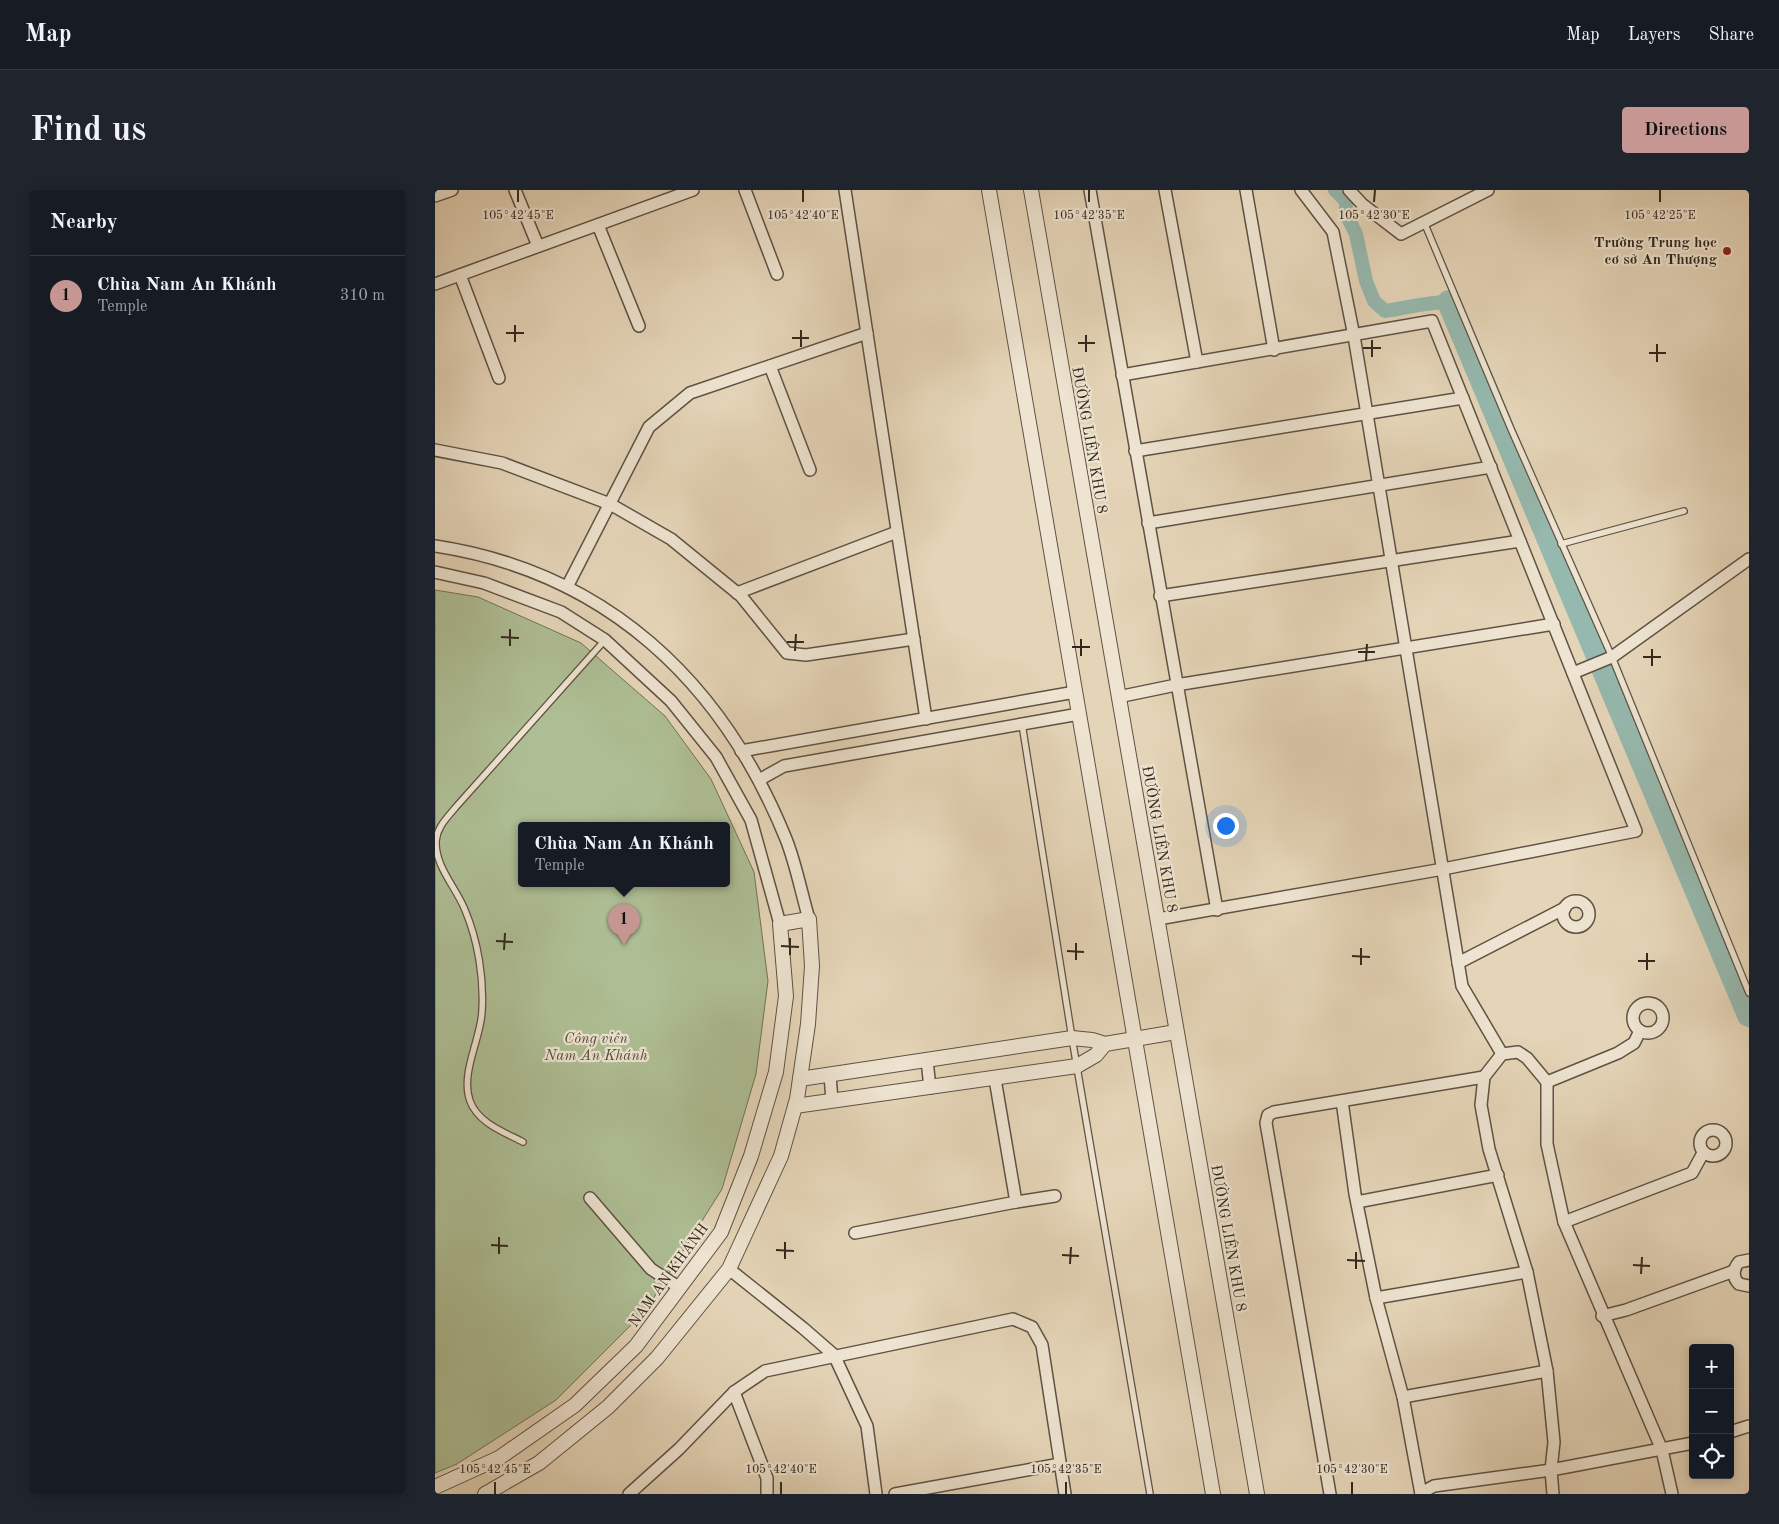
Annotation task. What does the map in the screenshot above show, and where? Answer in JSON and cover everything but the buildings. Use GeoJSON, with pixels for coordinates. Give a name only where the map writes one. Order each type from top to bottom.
{"type":"FeatureCollection","features":[{"type":"Feature","properties":{"kind":"street"},"geometry":{"type":"LineString","coordinates":[[435,196],[452,190]]}},
{"type":"Feature","properties":{"kind":"street"},"geometry":{"type":"LineString","coordinates":[[515,190],[537,246]]}},
{"type":"Feature","properties":{"kind":"street"},"geometry":{"type":"LineString","coordinates":[[435,284],[693,190]]}},
{"type":"Feature","properties":{"kind":"street"},"geometry":{"type":"LineString","coordinates":[[745,190],[777,274]]}},
{"type":"Feature","properties":{"kind":"street"},"geometry":{"type":"LineString","coordinates":[[845,190],[926,719]]}},
{"type":"Feature","properties":{"kind":"street"},"geometry":{"type":"LineString","coordinates":[[989,190],[1213,1494]]}},
{"type":"Feature","properties":{"kind":"street","name":"ĐƯỜNG LIÊN KHU 8"},"geometry":{"type":"LineString","coordinates":[[1031,190],[1257,1494]]}},
{"type":"Feature","properties":{"kind":"street"},"geometry":{"type":"LineString","coordinates":[[1090,190],[1217,910]]}},
{"type":"Feature","properties":{"kind":"street"},"geometry":{"type":"LineString","coordinates":[[1165,190],[1197,362]]}},
{"type":"Feature","properties":{"kind":"street"},"geometry":{"type":"LineString","coordinates":[[1246,190],[1273,350]]}},
{"type":"Feature","properties":{"kind":"street"},"geometry":{"type":"LineString","coordinates":[[1301,190],[1333,232],[1354,336],[1462,986],[1502,1054]]}},
{"type":"Feature","properties":{"kind":"street"},"geometry":{"type":"LineString","coordinates":[[1349,190],[1362,204],[1401,234],[1488,190]]}},
{"type":"Feature","properties":{"kind":"street"},"geometry":{"type":"LineString","coordinates":[[1357,190],[1362,204]]}},
{"type":"Feature","properties":{"kind":"street"},"geometry":{"type":"LineString","coordinates":[[597,224],[639,326]]}},
{"type":"Feature","properties":{"kind":"street"},"geometry":{"type":"LineString","coordinates":[[460,275],[499,378]]}},
{"type":"Feature","properties":{"kind":"street"},"geometry":{"type":"LineString","coordinates":[[1122,375],[1354,336],[1431,321],[1636,831],[1443,869],[1158,919]]}},
{"type":"Feature","properties":{"kind":"street"},"geometry":{"type":"LineString","coordinates":[[567,588],[649,427],[690,393],[867,333]]}},
{"type":"Feature","properties":{"kind":"street"},"geometry":{"type":"LineString","coordinates":[[771,366],[810,470]]}},
{"type":"Feature","properties":{"kind":"street"},"geometry":{"type":"LineString","coordinates":[[1135,451],[1463,398]]}},
{"type":"Feature","properties":{"kind":"street"},"geometry":{"type":"LineString","coordinates":[[435,450],[502,463],[610,504],[671,539],[737,593],[787,653],[806,655],[914,639]]}},
{"type":"Feature","properties":{"kind":"street"},"geometry":{"type":"LineString","coordinates":[[1148,522],[1491,467]]}},
{"type":"Feature","properties":{"kind":"street"},"geometry":{"type":"LineString","coordinates":[[737,593],[897,532]]}},
{"type":"Feature","properties":{"kind":"street"},"geometry":{"type":"LineString","coordinates":[[1161,596],[1520,541]]}},
{"type":"Feature","properties":{"kind":"street"},"geometry":{"type":"LineString","coordinates":[[435,546],[469,551],[549,577],[603,608],[645,636],[711,704],[759,780],[787,840],[809,919],[812,966],[808,1024],[795,1106],[781,1156],[729,1268],[657,1358],[607,1407],[539,1463],[485,1494]]}},
{"type":"Feature","properties":{"kind":"street"},"geometry":{"type":"LineString","coordinates":[[1573,672],[1611,657],[1749,559]]}},
{"type":"Feature","properties":{"kind":"street"},"geometry":{"type":"LineString","coordinates":[[435,572],[483,582],[561,612],[605,640],[671,700],[716,757],[751,820],[780,924],[809,919]]}},
{"type":"Feature","properties":{"kind":"street"},"geometry":{"type":"LineString","coordinates":[[1118,697],[1176,685],[1554,624]]}},
{"type":"Feature","properties":{"kind":"street"},"geometry":{"type":"LineString","coordinates":[[741,751],[1075,692]]}},
{"type":"Feature","properties":{"kind":"street"},"geometry":{"type":"LineString","coordinates":[[759,780],[784,766],[1079,714]]}},
{"type":"Feature","properties":{"kind":"street"},"geometry":{"type":"LineString","coordinates":[[872,728],[875,750]]}},
{"type":"Feature","properties":{"kind":"street"},"geometry":{"type":"LineString","coordinates":[[1458,963],[1565,908]]}},
{"type":"Feature","properties":{"kind":"street","name":"NAM AN KHÁNH"},"geometry":{"type":"LineString","coordinates":[[435,1487],[499,1458],[575,1405],[636,1346],[721,1232],[751,1156],[776,1072],[786,996],[780,924]]}},
{"type":"Feature","properties":{"kind":"street"},"geometry":{"type":"LineString","coordinates":[[1547,1082],[1618,1053],[1634,1043],[1640,1031]]}},
{"type":"Feature","properties":{"kind":"street"},"geometry":{"type":"LineString","coordinates":[[800,1079],[1072,1038],[1093,1040],[1105,1044],[1176,1032]]}},
{"type":"Feature","properties":{"kind":"street"},"geometry":{"type":"LineString","coordinates":[[795,1106],[1077,1066],[1096,1055],[1105,1044]]}},
{"type":"Feature","properties":{"kind":"street"},"geometry":{"type":"LineString","coordinates":[[1553,1494],[1551,1470],[1554,1442],[1547,1372],[1527,1272],[1489,1149],[1481,1105],[1484,1077],[1502,1054],[1518,1052],[1527,1058],[1547,1082],[1547,1144],[1564,1222],[1602,1316],[1662,1450],[1672,1494]]}},
{"type":"Feature","properties":{"kind":"street"},"geometry":{"type":"LineString","coordinates":[[927,1060],[930,1088]]}},
{"type":"Feature","properties":{"kind":"street"},"geometry":{"type":"LineString","coordinates":[[830,1074],[833,1101]]}},
{"type":"Feature","properties":{"kind":"street"},"geometry":{"type":"LineString","coordinates":[[1330,1494],[1266,1123],[1268,1115],[1274,1112],[1484,1077]]}},
{"type":"Feature","properties":{"kind":"street"},"geometry":{"type":"LineString","coordinates":[[995,1079],[1016,1202]]}},
{"type":"Feature","properties":{"kind":"street"},"geometry":{"type":"LineString","coordinates":[[1342,1101],[1357,1202],[1376,1298],[1403,1397],[1421,1493],[1434,1486],[1551,1470],[1689,1444]]}},
{"type":"Feature","properties":{"kind":"street"},"geometry":{"type":"LineString","coordinates":[[1564,1222],[1693,1173],[1703,1154]]}},
{"type":"Feature","properties":{"kind":"street"},"geometry":{"type":"LineString","coordinates":[[1357,1202],[1498,1175]]}},
{"type":"Feature","properties":{"kind":"street"},"geometry":{"type":"LineString","coordinates":[[855,1233],[1055,1196]]}},
{"type":"Feature","properties":{"kind":"street"},"geometry":{"type":"LineString","coordinates":[[590,1198],[651,1269],[680,1288]]}},
{"type":"Feature","properties":{"kind":"street"},"geometry":{"type":"LineString","coordinates":[[1602,1316],[1626,1310],[1734,1270],[1739,1262],[1749,1260]]}},
{"type":"Feature","properties":{"kind":"street"},"geometry":{"type":"LineString","coordinates":[[729,1268],[834,1355],[867,1426],[876,1494]]}},
{"type":"Feature","properties":{"kind":"street"},"geometry":{"type":"LineString","coordinates":[[1734,1270],[1739,1284],[1749,1286]]}},
{"type":"Feature","properties":{"kind":"street"},"geometry":{"type":"LineString","coordinates":[[1376,1298],[1527,1272]]}},
{"type":"Feature","properties":{"kind":"street"},"geometry":{"type":"LineString","coordinates":[[629,1494],[679,1449],[734,1392],[765,1371],[834,1355],[1013,1320],[1032,1328],[1042,1345],[1065,1494]]}},
{"type":"Feature","properties":{"kind":"street"},"geometry":{"type":"LineString","coordinates":[[1403,1397],[1547,1372]]}},
{"type":"Feature","properties":{"kind":"street"},"geometry":{"type":"LineString","coordinates":[[734,1392],[767,1478],[767,1494]]}},
{"type":"Feature","properties":{"kind":"street"},"geometry":{"type":"LineString","coordinates":[[1734,1431],[1749,1426]]}},
{"type":"Feature","properties":{"kind":"street"},"geometry":{"type":"LineString","coordinates":[[895,1494],[1060,1464]]}},
{"type":"Feature","properties":{"kind":"street"},"geometry":{"type":"LineString","coordinates":[[644,1481],[647,1494]]}},
{"type":"Feature","properties":{"kind":"lane"},"geometry":{"type":"LineString","coordinates":[[1425,222],[1561,544],[1611,657],[1749,993]]}},
{"type":"Feature","properties":{"kind":"lane"},"geometry":{"type":"LineString","coordinates":[[1561,544],[1684,511]]}},
{"type":"Feature","properties":{"kind":"lane"},"geometry":{"type":"LineString","coordinates":[[523,1142],[487,1123],[474,1109],[469,1100],[468,1079],[482,1012],[482,982],[471,927],[465,908],[442,868],[437,840],[441,825],[455,808],[605,640]]}},
{"type":"Feature","properties":{"kind":"lane"},"geometry":{"type":"LineString","coordinates":[[1022,724],[1072,1038],[1151,1494]]}},
{"type":"Feature","properties":{"kind":"green space","name":"Công viên Nam An Khánh"},"geometry":{"type":"Polygon","coordinates":[[[435,590],[478,597],[581,643],[665,716],[711,779],[754,872],[768,981],[756,1074],[722,1189],[646,1310],[556,1400],[457,1464],[435,1473],[435,590]]]}},
{"type":"Feature","properties":{"kind":"waterway"},"geometry":{"type":"LineString","coordinates":[[1335,190],[1346,201],[1346,214],[1356,234],[1366,281],[1374,301],[1385,311],[1449,302]]}},
{"type":"Feature","properties":{"kind":"waterway"},"geometry":{"type":"LineString","coordinates":[[1449,302],[1749,1015]]}},
{"type":"Feature","properties":{"kind":"place","name":"Trường Trung học cơ sở An Thượng"},"geometry":{"type":"Point","coordinates":[1727,251]}},
{"type":"Feature","properties":{"kind":"place","name":"Chùa Nam An Khánh"},"geometry":{"type":"Point","coordinates":[624,945]}}]}
